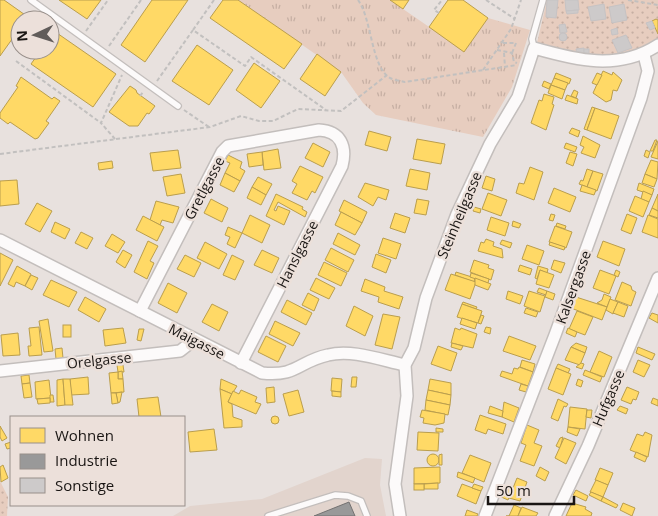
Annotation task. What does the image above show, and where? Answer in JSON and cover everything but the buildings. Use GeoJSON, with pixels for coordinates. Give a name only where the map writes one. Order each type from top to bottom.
{"type":"FeatureCollection","features":[{"type":"Feature","properties":{"kind":"street"},"geometry":{"type":"LineString","coordinates":[[534,48],[581,61],[616,60],[644,54],[658,45]]}},
{"type":"Feature","properties":{"kind":"street","name":"Steinheilgasse"},"geometry":{"type":"LineString","coordinates":[[400,516],[395,484],[407,396],[405,365],[414,348],[426,298],[457,214],[490,144],[518,97],[534,48]]}},
{"type":"Feature","properties":{"kind":"street","name":"Kalsergasse"},"geometry":{"type":"LineString","coordinates":[[484,516],[555,335],[641,98],[648,71],[644,54]]}},
{"type":"Feature","properties":{"kind":"street","name":"Gretlgasse"},"geometry":{"type":"LineString","coordinates":[[140,311],[222,152],[228,146],[319,130],[329,131],[342,142]]}},
{"type":"Feature","properties":{"kind":"street","name":"Hanslgasse"},"geometry":{"type":"LineString","coordinates":[[241,363],[342,166],[345,155],[342,142]]}},
{"type":"Feature","properties":{"kind":"street","name":"Maigasse"},"geometry":{"type":"LineString","coordinates":[[0,240],[262,373],[278,375],[292,372],[328,355],[347,353],[405,365]]}},
{"type":"Feature","properties":{"kind":"street","name":"Hufgasse"},"geometry":{"type":"LineString","coordinates":[[555,516],[588,446],[658,278]]}},
{"type":"Feature","properties":{"kind":"street","name":"Orelgasse"},"geometry":{"type":"LineString","coordinates":[[0,371],[180,352],[194,340]]}},
{"type":"Feature","properties":{"kind":"lane"},"geometry":{"type":"LineString","coordinates":[[31,0],[180,108]]}},
{"type":"Feature","properties":{"kind":"lane"},"geometry":{"type":"LineString","coordinates":[[534,48],[532,39],[543,0]]}},
{"type":"Feature","properties":{"kind":"lane"},"geometry":{"type":"LineString","coordinates":[[268,516],[335,495],[361,500],[367,516]]}},
{"type":"Feature","properties":{"kind":"path"},"geometry":{"type":"LineString","coordinates":[[81,37],[108,0]]}},
{"type":"Feature","properties":{"kind":"path"},"geometry":{"type":"LineString","coordinates":[[104,54],[141,0]]}},
{"type":"Feature","properties":{"kind":"path"},"geometry":{"type":"LineString","coordinates":[[153,87],[214,0]]}},
{"type":"Feature","properties":{"kind":"path"},"geometry":{"type":"LineString","coordinates":[[358,0],[366,14],[379,66],[391,79],[405,82],[519,64],[514,62],[512,53],[516,42],[502,43]]}},
{"type":"Feature","properties":{"kind":"path"},"geometry":{"type":"LineString","coordinates":[[439,13],[434,10],[442,0]]}},
{"type":"Feature","properties":{"kind":"path"},"geometry":{"type":"LineString","coordinates":[[486,0],[515,20]]}},
{"type":"Feature","properties":{"kind":"path"},"geometry":{"type":"LineString","coordinates":[[483,70],[512,29],[521,0]]}},
{"type":"Feature","properties":{"kind":"path"},"geometry":{"type":"LineString","coordinates":[[628,0],[658,5]]}},
{"type":"Feature","properties":{"kind":"path"},"geometry":{"type":"LineString","coordinates":[[193,30],[245,66],[251,57],[326,110]]}},
{"type":"Feature","properties":{"kind":"path"},"geometry":{"type":"LineString","coordinates":[[497,50],[504,53],[512,53]]}},
{"type":"Feature","properties":{"kind":"path"},"geometry":{"type":"LineString","coordinates":[[504,53],[505,67]]}},
{"type":"Feature","properties":{"kind":"path"},"geometry":{"type":"LineString","coordinates":[[16,61],[101,123],[115,139]]}},
{"type":"Feature","properties":{"kind":"path"},"geometry":{"type":"LineString","coordinates":[[101,123],[118,80],[127,69]]}},
{"type":"Feature","properties":{"kind":"path"},"geometry":{"type":"LineString","coordinates":[[0,154],[210,128],[241,116],[259,121],[273,121],[298,109],[341,111],[387,75]]}},
{"type":"Feature","properties":{"kind":"path"},"geometry":{"type":"LineString","coordinates":[[180,108],[210,128]]}},
{"type":"Feature","properties":{"kind":"shaded area"},"geometry":{"type":"Polygon","coordinates":[[[365,458],[382,459],[380,485],[386,516],[173,516],[190,506],[262,499],[365,458]]]}},
{"type":"Feature","properties":{"kind":"green space"},"geometry":{"type":"Polygon","coordinates":[[[238,0],[390,0],[464,51],[488,18],[530,30],[512,87],[483,137],[376,115],[363,103],[341,72],[238,0]]]}},
{"type":"Feature","properties":{"kind":"green space"},"geometry":{"type":"Polygon","coordinates":[[[547,0],[658,0],[658,40],[642,48],[612,56],[584,55],[537,43],[547,0]]]}},
{"type":"Feature","properties":{"kind":"green space"},"geometry":{"type":"Polygon","coordinates":[[[0,481],[8,497],[7,516],[0,516],[0,481]]]}}]}
